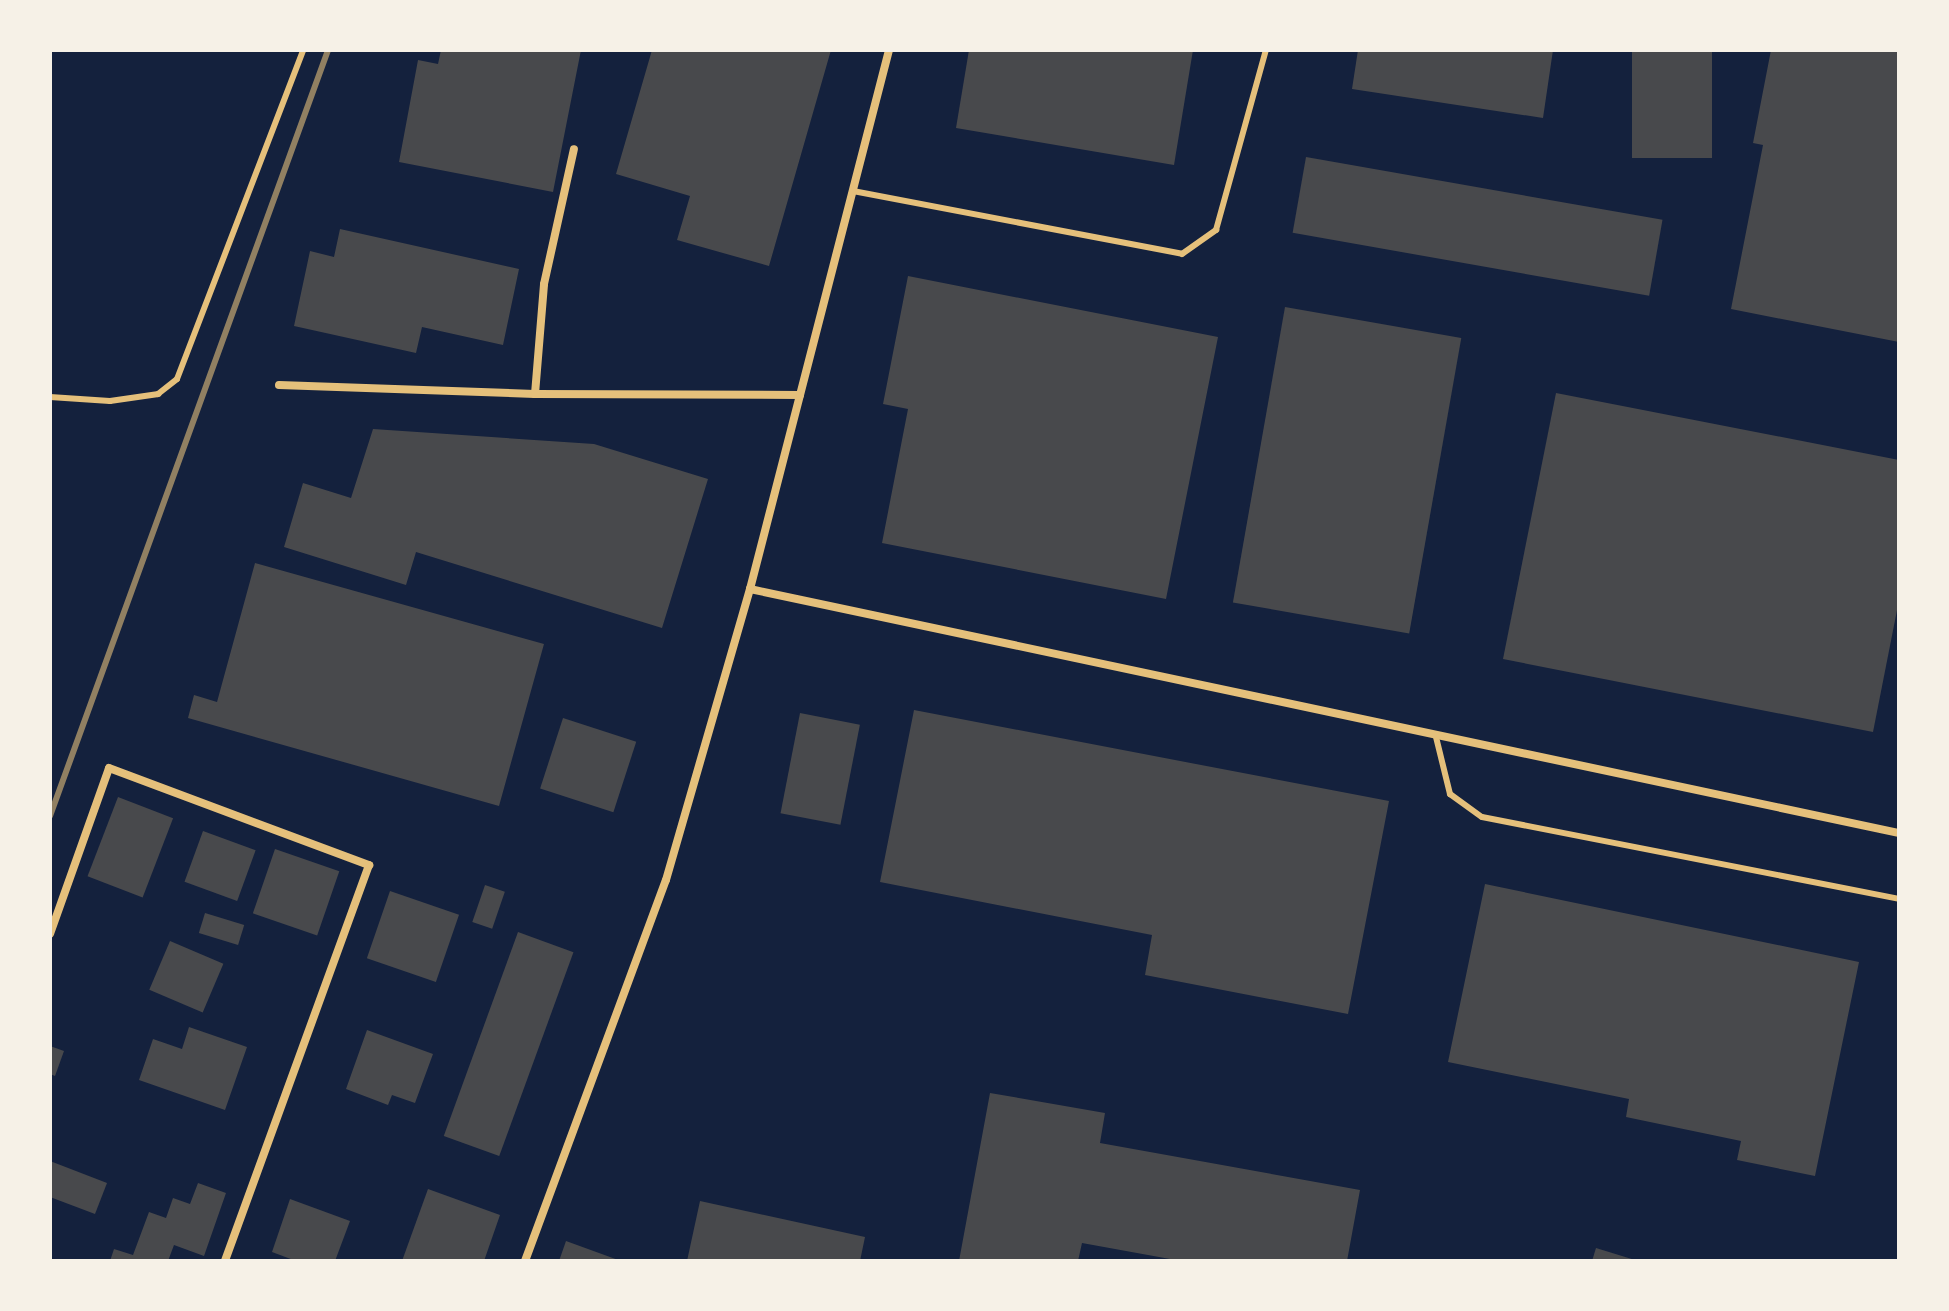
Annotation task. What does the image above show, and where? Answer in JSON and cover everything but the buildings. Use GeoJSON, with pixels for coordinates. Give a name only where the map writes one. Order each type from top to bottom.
{"type":"FeatureCollection","features":[{"type":"Feature","properties":{"kind":"street"},"geometry":{"type":"LineString","coordinates":[[525,1261],[666,880],[750,589],[889,50]]}},
{"type":"Feature","properties":{"kind":"street"},"geometry":{"type":"LineString","coordinates":[[535,394],[544,284],[574,149]]}},
{"type":"Feature","properties":{"kind":"street"},"geometry":{"type":"LineString","coordinates":[[279,385],[535,394],[800,395]]}},
{"type":"Feature","properties":{"kind":"street"},"geometry":{"type":"LineString","coordinates":[[750,589],[1899,833]]}},
{"type":"Feature","properties":{"kind":"street"},"geometry":{"type":"LineString","coordinates":[[50,934],[109,768],[369,865],[225,1261]]}},
{"type":"Feature","properties":{"kind":"lane"},"geometry":{"type":"LineString","coordinates":[[50,397],[122,399],[158,394],[177,379],[303,50]]}},
{"type":"Feature","properties":{"kind":"lane"},"geometry":{"type":"LineString","coordinates":[[853,191],[1182,254],[1216,230],[1266,50]]}},
{"type":"Feature","properties":{"kind":"lane"},"geometry":{"type":"LineString","coordinates":[[1436,737],[1450,794],[1482,817],[1899,899]]}},
{"type":"Feature","properties":{"kind":"railway"},"geometry":{"type":"LineString","coordinates":[[50,816],[328,50]]}}]}
